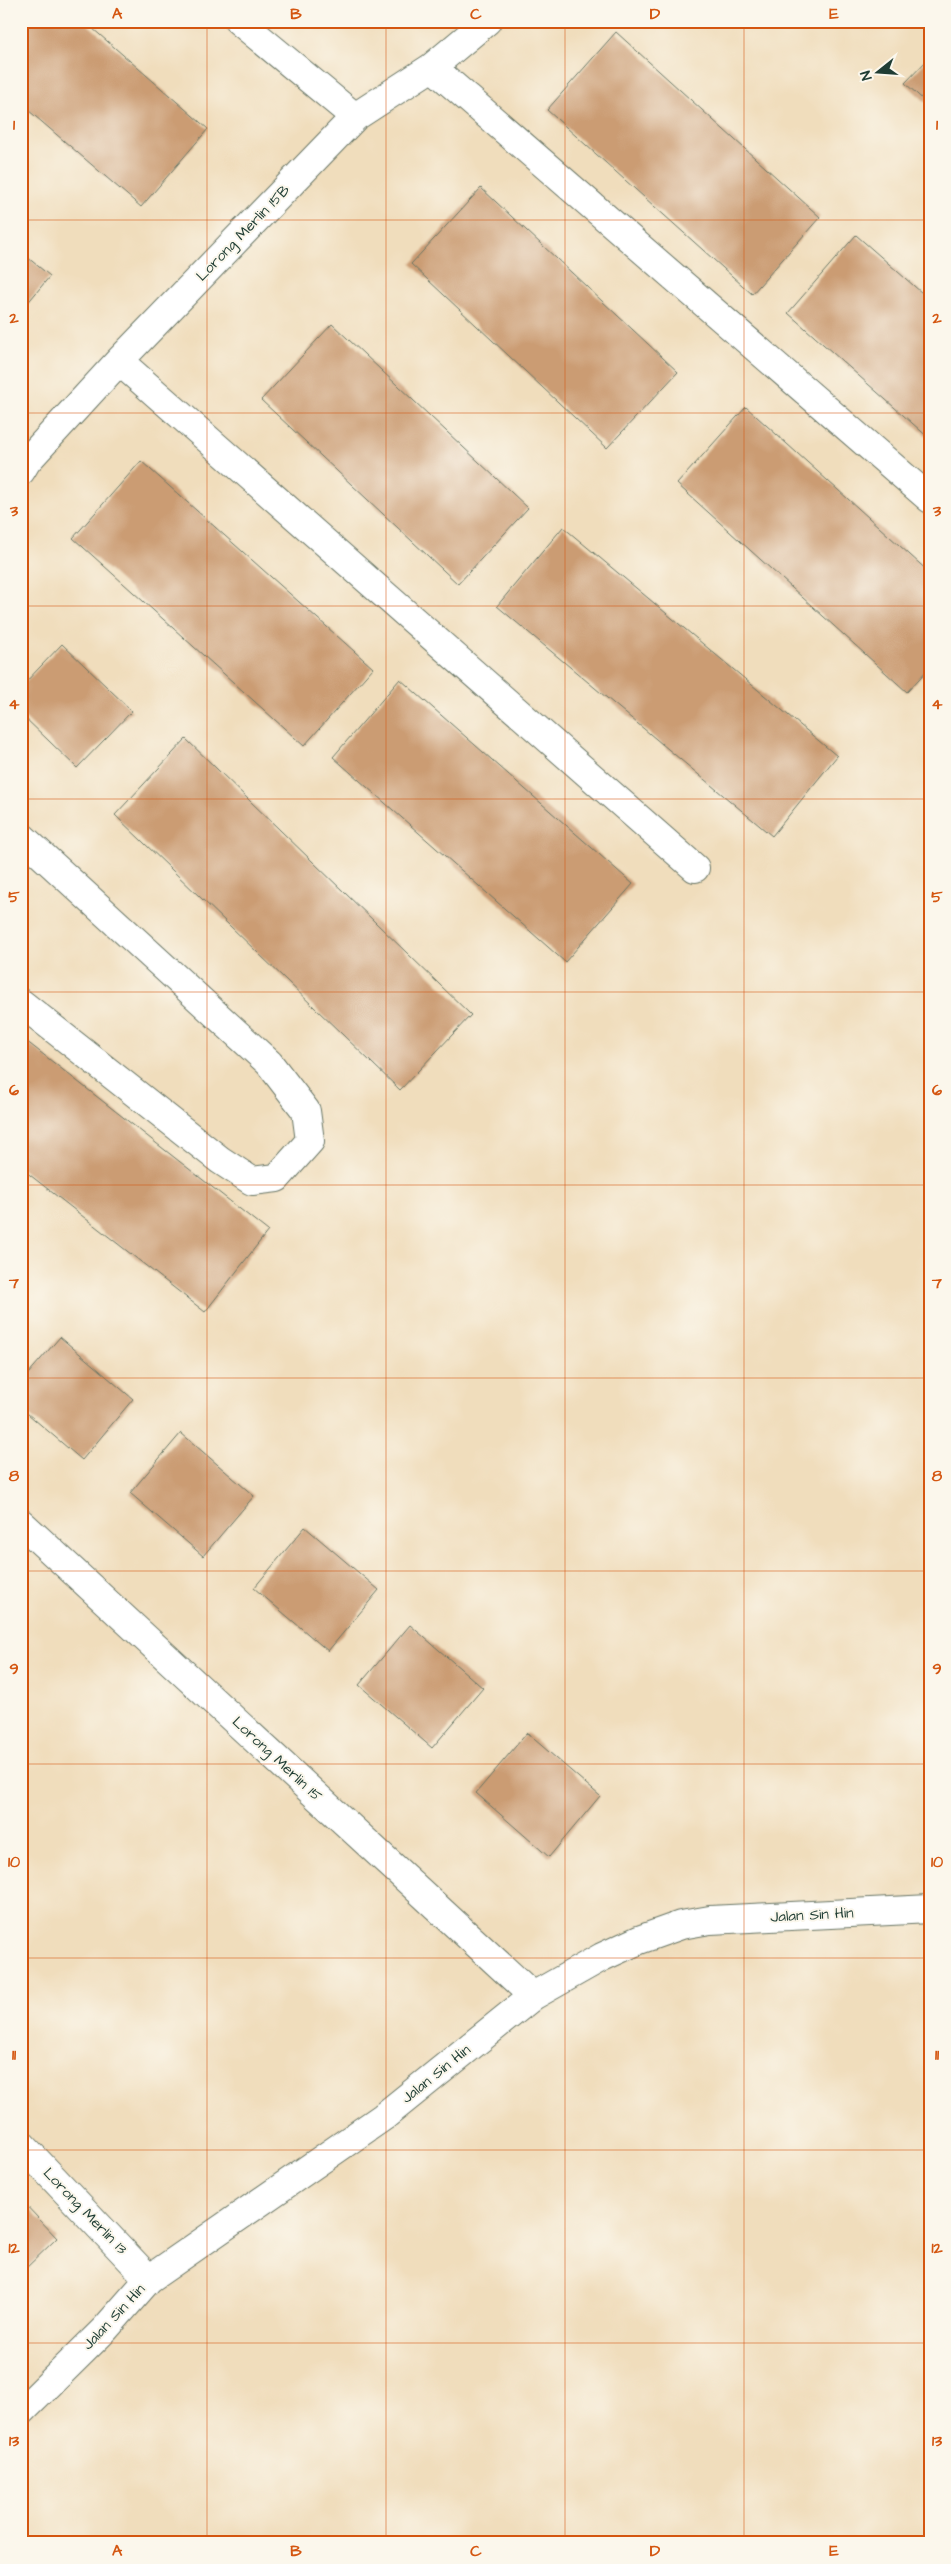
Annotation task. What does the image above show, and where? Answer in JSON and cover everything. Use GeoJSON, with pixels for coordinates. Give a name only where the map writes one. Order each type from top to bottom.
{"type":"FeatureCollection","features":[{"type":"Feature","properties":{"kind":"street"},"geometry":{"type":"LineString","coordinates":[[239,21],[355,117]]}},
{"type":"Feature","properties":{"kind":"street","name":"Lorong Merlin 15B"},"geometry":{"type":"LineString","coordinates":[[23,463],[355,117],[432,67],[487,21]]}},
{"type":"Feature","properties":{"kind":"street"},"geometry":{"type":"LineString","coordinates":[[432,67],[930,499]]}},
{"type":"Feature","properties":{"kind":"street"},"geometry":{"type":"LineString","coordinates":[[119,361],[695,868]]}},
{"type":"Feature","properties":{"kind":"street"},"geometry":{"type":"LineString","coordinates":[[21,836],[269,1063],[306,1111],[310,1141],[277,1178],[252,1181],[220,1160],[21,1003]]}},
{"type":"Feature","properties":{"kind":"street","name":"Lorong Merlin 15"},"geometry":{"type":"LineString","coordinates":[[21,1523],[533,1996]]}},
{"type":"Feature","properties":{"kind":"street","name":"Jalan Sin Hin"},"geometry":{"type":"LineString","coordinates":[[21,2412],[105,2329],[149,2279],[383,2116],[533,1996],[602,1957],[639,1940],[681,1925],[710,1920],[930,1909]]}},
{"type":"Feature","properties":{"kind":"street","name":"Lorong Merlin 13"},"geometry":{"type":"LineString","coordinates":[[21,2144],[149,2279]]}},
{"type":"Feature","properties":{"kind":"building"},"geometry":{"type":"Polygon","coordinates":[[[21,21],[84,21],[208,129],[141,207],[21,104],[21,21]]]}},
{"type":"Feature","properties":{"kind":"building"},"geometry":{"type":"Polygon","coordinates":[[[616,32],[820,217],[752,294],[547,110],[616,32]]]}},
{"type":"Feature","properties":{"kind":"building"},"geometry":{"type":"Polygon","coordinates":[[[930,57],[930,106],[905,83],[930,57]]]}},
{"type":"Feature","properties":{"kind":"building"},"geometry":{"type":"Polygon","coordinates":[[[481,188],[678,372],[607,448],[411,264],[481,188]]]}},
{"type":"Feature","properties":{"kind":"building"},"geometry":{"type":"Polygon","coordinates":[[[856,235],[930,300],[930,439],[788,313],[856,235]]]}},
{"type":"Feature","properties":{"kind":"building"},"geometry":{"type":"Polygon","coordinates":[[[21,252],[50,276],[21,311],[21,252]]]}},
{"type":"Feature","properties":{"kind":"building"},"geometry":{"type":"Polygon","coordinates":[[[332,324],[528,508],[458,584],[261,400],[332,324]]]}},
{"type":"Feature","properties":{"kind":"building"},"geometry":{"type":"Polygon","coordinates":[[[746,407],[930,573],[930,667],[907,692],[677,484],[746,407]]]}},
{"type":"Feature","properties":{"kind":"building"},"geometry":{"type":"Polygon","coordinates":[[[141,461],[373,668],[304,746],[73,538],[141,461]]]}},
{"type":"Feature","properties":{"kind":"building"},"geometry":{"type":"Polygon","coordinates":[[[563,527],[837,756],[772,836],[497,606],[563,527]]]}},
{"type":"Feature","properties":{"kind":"building"},"geometry":{"type":"Polygon","coordinates":[[[62,644],[132,711],[77,768],[21,714],[21,687],[62,644]]]}},
{"type":"Feature","properties":{"kind":"building"},"geometry":{"type":"Polygon","coordinates":[[[400,679],[633,884],[565,962],[333,757],[400,679]]]}},
{"type":"Feature","properties":{"kind":"building"},"geometry":{"type":"Polygon","coordinates":[[[186,739],[471,1015],[400,1090],[115,815],[186,739]]]}},
{"type":"Feature","properties":{"kind":"building"},"geometry":{"type":"Polygon","coordinates":[[[21,1037],[268,1231],[205,1312],[21,1168],[21,1037]]]}},
{"type":"Feature","properties":{"kind":"building"},"geometry":{"type":"Polygon","coordinates":[[[60,1337],[133,1399],[82,1460],[21,1408],[21,1382],[60,1337]]]}},
{"type":"Feature","properties":{"kind":"building"},"geometry":{"type":"Polygon","coordinates":[[[181,1433],[254,1496],[203,1556],[130,1493],[181,1433]]]}},
{"type":"Feature","properties":{"kind":"building"},"geometry":{"type":"Polygon","coordinates":[[[305,1527],[379,1590],[328,1651],[254,1588],[305,1527]]]}},
{"type":"Feature","properties":{"kind":"building"},"geometry":{"type":"Polygon","coordinates":[[[410,1625],[483,1688],[432,1748],[359,1685],[410,1625]]]}},
{"type":"Feature","properties":{"kind":"building"},"geometry":{"type":"Polygon","coordinates":[[[527,1733],[600,1796],[549,1857],[476,1793],[527,1733]]]}},
{"type":"Feature","properties":{"kind":"building"},"geometry":{"type":"Polygon","coordinates":[[[21,2200],[57,2238],[21,2273],[21,2200]]]}}]}
